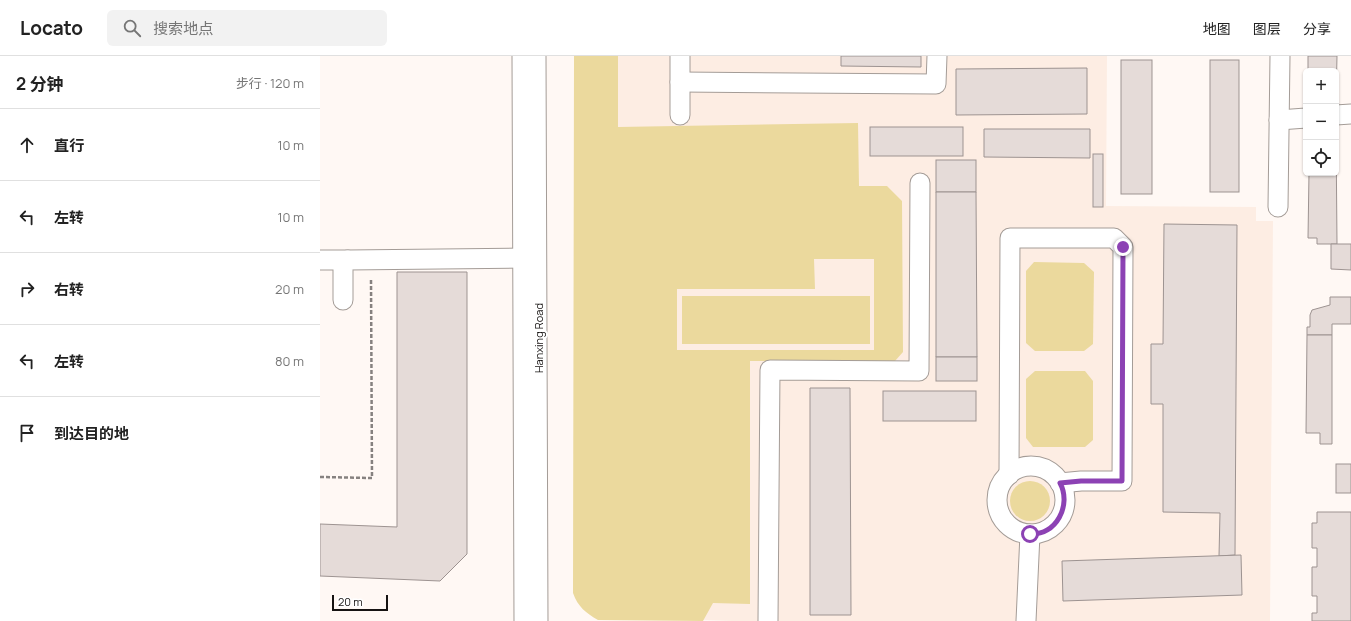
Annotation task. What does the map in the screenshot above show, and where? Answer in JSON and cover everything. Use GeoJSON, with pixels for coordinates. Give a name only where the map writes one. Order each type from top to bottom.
{"type":"FeatureCollection","features":[{"type":"Feature","properties":{"kind":"street","name":"Hanxing Road"},"geometry":{"type":"LineString","coordinates":[[522,56],[524,621]]}},
{"type":"Feature","properties":{"kind":"street","name":"Hanxing Road"},"geometry":{"type":"LineString","coordinates":[[536,56],[538,621]]}},
{"type":"Feature","properties":{"kind":"street"},"geometry":{"type":"LineString","coordinates":[[680,56],[680,114]]}},
{"type":"Feature","properties":{"kind":"street"},"geometry":{"type":"LineString","coordinates":[[680,82],[936,84],[937,56]]}},
{"type":"Feature","properties":{"kind":"street"},"geometry":{"type":"LineString","coordinates":[[1278,207],[1280,56]]}},
{"type":"Feature","properties":{"kind":"street"},"geometry":{"type":"LineString","coordinates":[[1339,115],[1351,114]]}},
{"type":"Feature","properties":{"kind":"street"},"geometry":{"type":"LineString","coordinates":[[1279,120],[1303,118]]}},
{"type":"Feature","properties":{"kind":"street"},"geometry":{"type":"LineString","coordinates":[[768,621],[770,370],[919,371],[920,183]]}},
{"type":"Feature","properties":{"kind":"street"},"geometry":{"type":"LineString","coordinates":[[1009,475],[1010,238],[1114,238],[1123,247],[1122,481],[1081,481],[1060,483]]}},
{"type":"Feature","properties":{"kind":"street"},"geometry":{"type":"LineString","coordinates":[[320,260],[523,258]]}},
{"type":"Feature","properties":{"kind":"street"},"geometry":{"type":"LineString","coordinates":[[343,300],[343,266],[348,260]]}},
{"type":"Feature","properties":{"kind":"street"},"geometry":{"type":"LineString","coordinates":[[1032,467],[1050,473],[1060,483],[1064,496],[1062,514],[1050,528],[1042,532],[1030,534],[1016,531],[1008,526],[1002,518],[998,508],[997,498],[999,488],[1009,475],[1022,468],[1032,467]]}},
{"type":"Feature","properties":{"kind":"street"},"geometry":{"type":"LineString","coordinates":[[1026,621],[1030,534]]}},
{"type":"Feature","properties":{"kind":"path"},"geometry":{"type":"LineString","coordinates":[[320,477],[372,478],[371,278],[343,278]]}},
{"type":"Feature","properties":{"kind":"shaded area"},"geometry":{"type":"Polygon","coordinates":[[[574,56],[618,56],[618,127],[858,123],[859,186],[887,186],[902,201],[903,352],[895,361],[750,361],[750,604],[713,603],[703,621],[598,620],[583,609],[577,602],[573,593],[574,56]],[[814,259],[815,289],[677,289],[677,350],[874,350],[874,259],[814,259]]]}},
{"type":"Feature","properties":{"kind":"shaded area"},"geometry":{"type":"Polygon","coordinates":[[[618,56],[1107,56],[1106,206],[1256,207],[1256,221],[1273,221],[1270,621],[732,621],[631,617],[618,606],[618,56]]]}},
{"type":"Feature","properties":{"kind":"shaded area"},"geometry":{"type":"Polygon","coordinates":[[[1034,262],[1084,263],[1094,272],[1093,344],[1084,351],[1035,351],[1026,343],[1026,271],[1034,262]]]}},
{"type":"Feature","properties":{"kind":"shaded area"},"geometry":{"type":"Polygon","coordinates":[[[682,296],[870,296],[870,344],[682,344],[682,296]]]}},
{"type":"Feature","properties":{"kind":"shaded area"},"geometry":{"type":"Polygon","coordinates":[[[1035,371],[1085,371],[1093,381],[1093,440],[1085,447],[1033,447],[1026,438],[1026,379],[1035,371]]]}},
{"type":"Feature","properties":{"kind":"shaded area"},"geometry":{"type":"Polygon","coordinates":[[[1030,481],[1038,483],[1044,487],[1048,493],[1050,501],[1048,509],[1044,515],[1038,519],[1030,521],[1022,519],[1016,515],[1012,509],[1010,501],[1012,493],[1016,487],[1022,483],[1030,481]]]}},
{"type":"Feature","properties":{"kind":"building"},"geometry":{"type":"Polygon","coordinates":[[[841,56],[921,56],[921,67],[841,66],[841,56]]]}},
{"type":"Feature","properties":{"kind":"building"},"geometry":{"type":"Polygon","coordinates":[[[1308,56],[1337,56],[1337,68],[1308,68],[1308,56]]]}},
{"type":"Feature","properties":{"kind":"building"},"geometry":{"type":"Polygon","coordinates":[[[1121,60],[1152,60],[1152,194],[1121,194],[1121,60]]]}},
{"type":"Feature","properties":{"kind":"building"},"geometry":{"type":"Polygon","coordinates":[[[1210,60],[1239,60],[1239,192],[1210,192],[1210,60]]]}},
{"type":"Feature","properties":{"kind":"building"},"geometry":{"type":"Polygon","coordinates":[[[1087,68],[1087,114],[956,115],[956,69],[1087,68]]]}},
{"type":"Feature","properties":{"kind":"building"},"geometry":{"type":"Polygon","coordinates":[[[870,127],[963,127],[963,156],[870,156],[870,127]]]}},
{"type":"Feature","properties":{"kind":"building"},"geometry":{"type":"Polygon","coordinates":[[[984,129],[1090,129],[1090,158],[984,157],[984,129]]]}},
{"type":"Feature","properties":{"kind":"building"},"geometry":{"type":"Polygon","coordinates":[[[1093,154],[1103,154],[1103,207],[1093,207],[1093,154]]]}},
{"type":"Feature","properties":{"kind":"building"},"geometry":{"type":"Polygon","coordinates":[[[936,160],[976,160],[976,192],[936,192],[936,160]]]}},
{"type":"Feature","properties":{"kind":"building"},"geometry":{"type":"Polygon","coordinates":[[[1309,176],[1336,176],[1337,244],[1317,244],[1317,238],[1308,238],[1309,176]]]}},
{"type":"Feature","properties":{"kind":"building"},"geometry":{"type":"Polygon","coordinates":[[[936,192],[976,192],[977,357],[936,357],[936,192]]]}},
{"type":"Feature","properties":{"kind":"building"},"geometry":{"type":"Polygon","coordinates":[[[1164,224],[1237,225],[1235,555],[1219,556],[1220,513],[1163,512],[1163,404],[1151,404],[1151,344],[1163,344],[1164,224]]]}},
{"type":"Feature","properties":{"kind":"building"},"geometry":{"type":"Polygon","coordinates":[[[1331,244],[1351,244],[1351,270],[1331,269],[1331,244]]]}},
{"type":"Feature","properties":{"kind":"building"},"geometry":{"type":"Polygon","coordinates":[[[397,272],[467,272],[467,554],[440,581],[320,576],[320,524],[397,527],[397,272]]]}},
{"type":"Feature","properties":{"kind":"building"},"geometry":{"type":"Polygon","coordinates":[[[1330,297],[1351,297],[1351,324],[1332,324],[1332,335],[1307,335],[1307,327],[1310,327],[1310,315],[1312,310],[1330,305],[1330,297]]]}},
{"type":"Feature","properties":{"kind":"building"},"geometry":{"type":"Polygon","coordinates":[[[1307,335],[1332,335],[1332,444],[1320,444],[1320,433],[1306,433],[1307,335]]]}},
{"type":"Feature","properties":{"kind":"building"},"geometry":{"type":"Polygon","coordinates":[[[936,357],[977,357],[977,381],[936,381],[936,357]]]}},
{"type":"Feature","properties":{"kind":"building"},"geometry":{"type":"Polygon","coordinates":[[[810,388],[850,388],[851,615],[810,615],[810,388]]]}},
{"type":"Feature","properties":{"kind":"building"},"geometry":{"type":"Polygon","coordinates":[[[883,391],[976,391],[976,421],[883,421],[883,391]]]}},
{"type":"Feature","properties":{"kind":"building"},"geometry":{"type":"Polygon","coordinates":[[[1336,464],[1351,464],[1351,493],[1336,493],[1336,464]]]}},
{"type":"Feature","properties":{"kind":"building"},"geometry":{"type":"Polygon","coordinates":[[[1317,512],[1351,512],[1351,621],[1312,621],[1312,613],[1317,613],[1317,596],[1312,596],[1312,567],[1317,567],[1317,548],[1312,548],[1312,523],[1317,523],[1317,512]]]}},
{"type":"Feature","properties":{"kind":"building"},"geometry":{"type":"Polygon","coordinates":[[[1241,555],[1242,595],[1063,601],[1062,561],[1241,555]]]}},
{"type":"Feature","properties":{"kind":"route"},"geometry":{"type":"LineString","coordinates":[[1030,534],[1042,532],[1050,528],[1057,522],[1062,514],[1064,496],[1060,483],[1081,481],[1122,481],[1123,247]]}}]}
